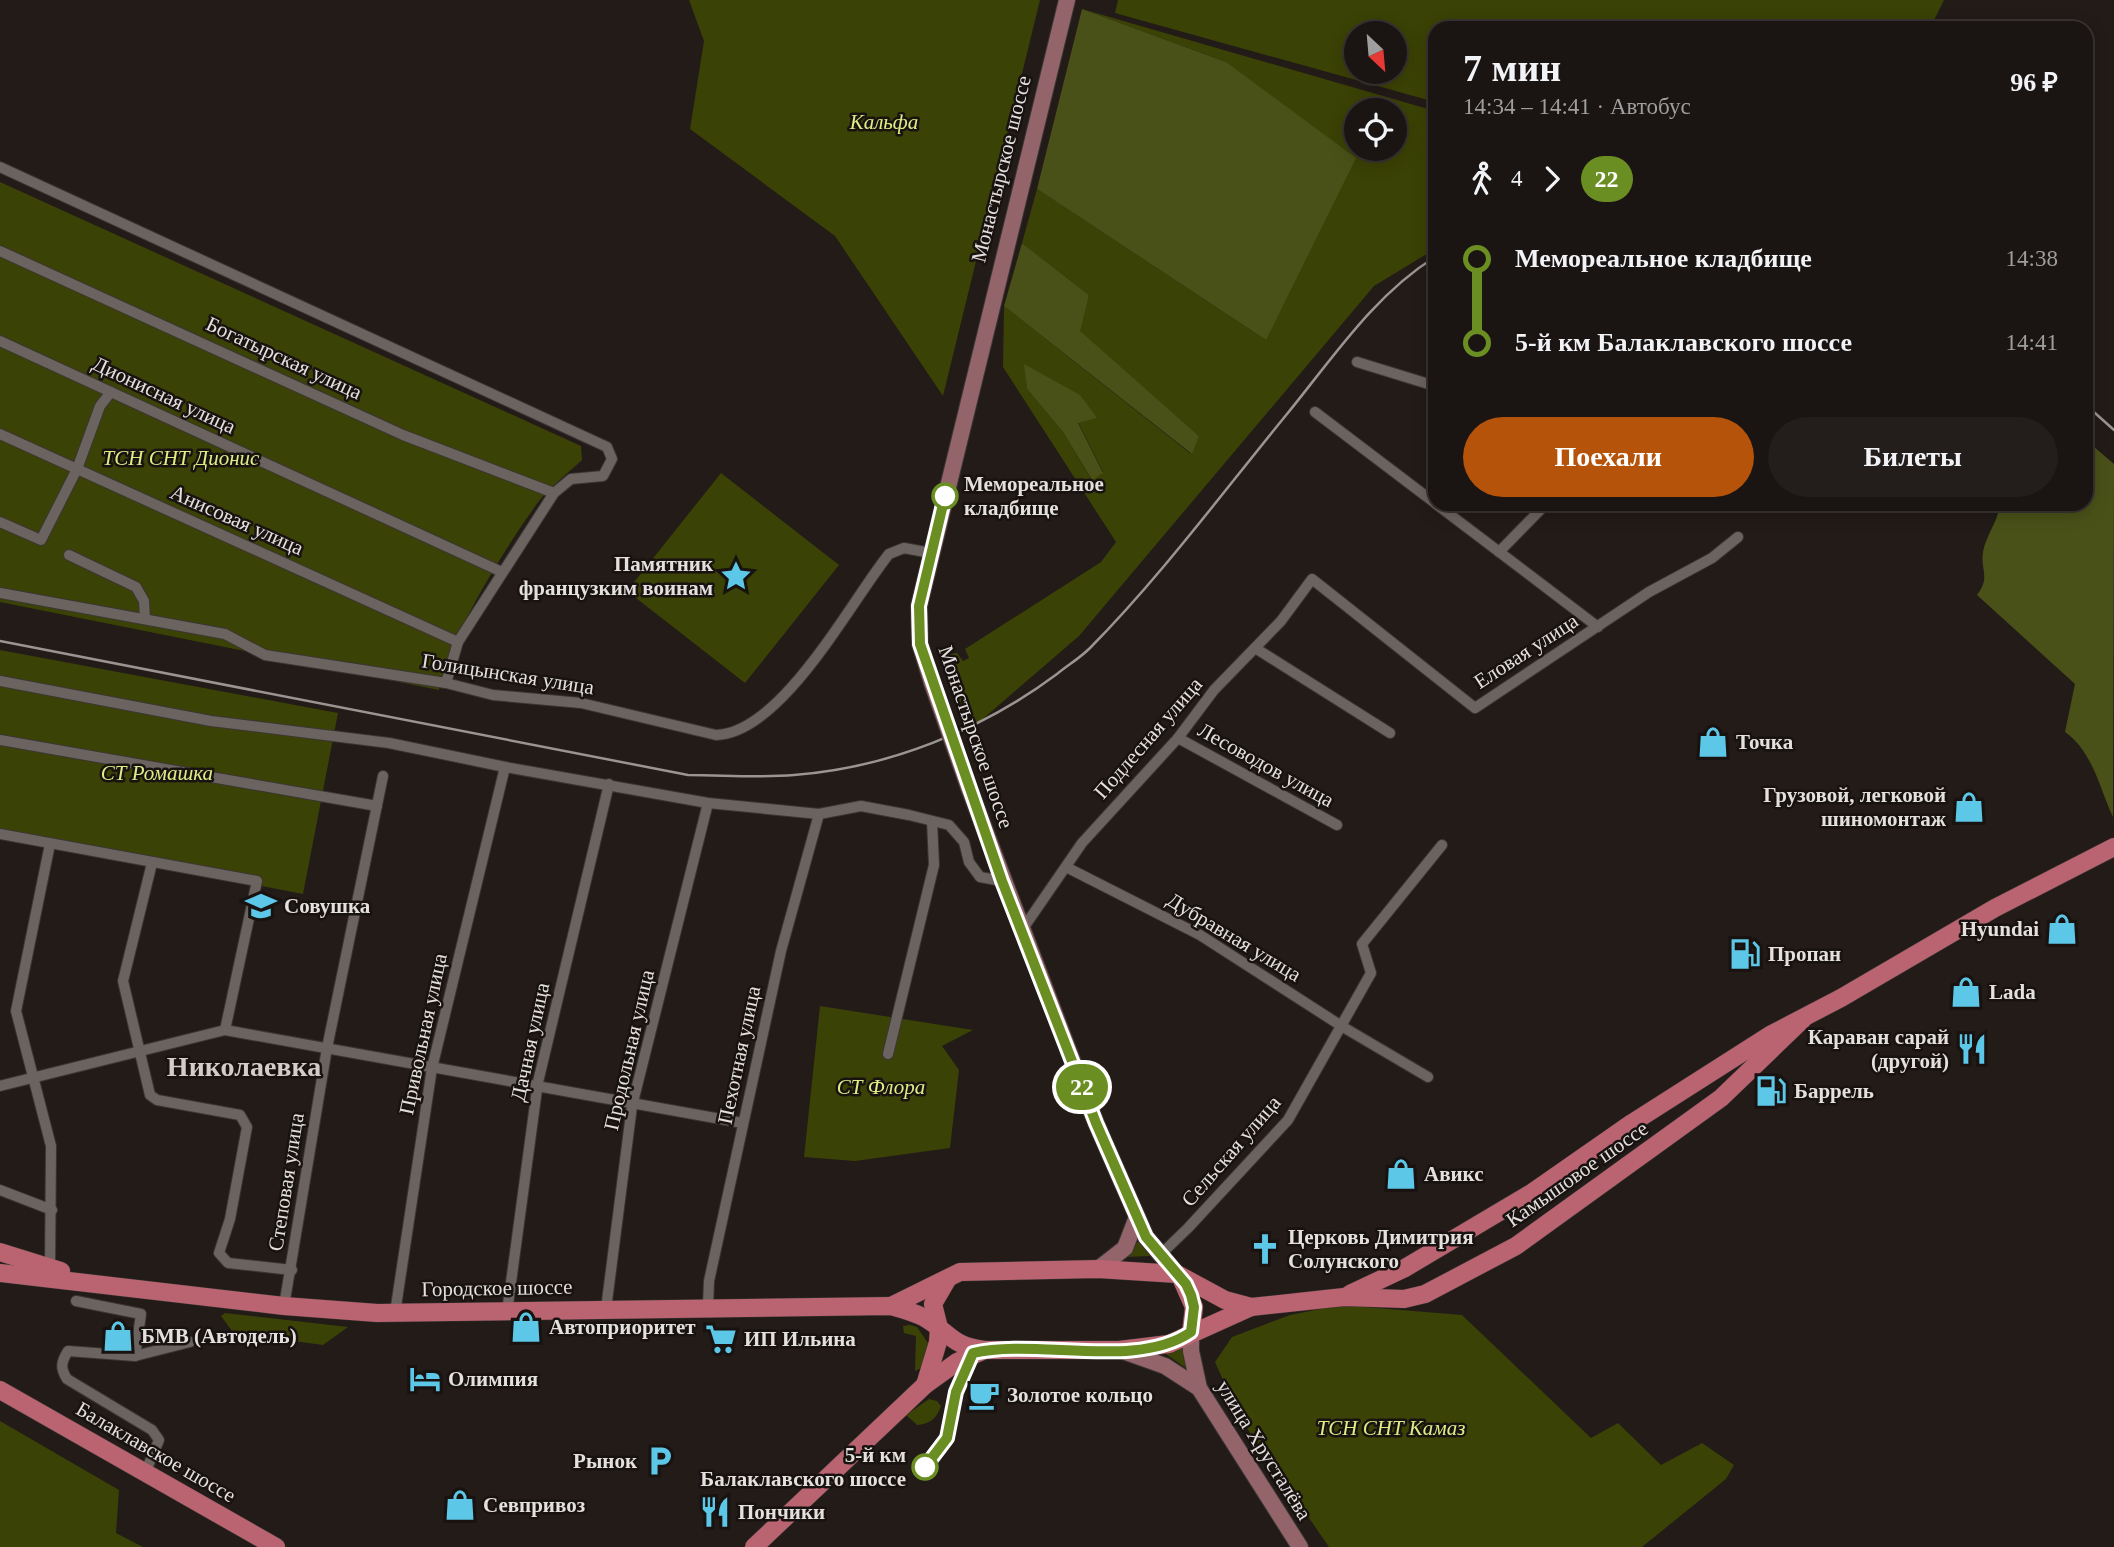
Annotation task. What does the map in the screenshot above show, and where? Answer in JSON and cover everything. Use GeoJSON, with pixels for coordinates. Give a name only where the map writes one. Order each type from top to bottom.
{"type":"FeatureCollection","features":[{"type":"Feature","properties":{"kind":"main road","name":"Монастырское шоссе"},"geometry":{"type":"LineString","coordinates":[[1067,0],[931,553],[919,606],[920,644],[1002,881],[1096,1123],[1137,1217],[1159,1256],[1186,1284],[1194,1307],[1191,1332]]}},
{"type":"Feature","properties":{"kind":"main road","name":"Камышовое шоссе"},"geometry":{"type":"LineString","coordinates":[[1344,1297],[1405,1268],[1542,1186],[1698,1080],[1770,1035],[1803,1019],[1995,908],[2114,847]]}},
{"type":"Feature","properties":{"kind":"main road","name":"Камышовое шоссе"},"geometry":{"type":"LineString","coordinates":[[754,1547],[925,1385],[957,1362],[985,1350],[1119,1350],[1169,1343],[1251,1307],[1344,1297],[1404,1299],[1425,1294],[1516,1246],[1721,1098],[1803,1019]]}},
{"type":"Feature","properties":{"kind":"main road"},"geometry":{"type":"LineString","coordinates":[[1098,1269],[1125,1248],[1137,1217]]}},
{"type":"Feature","properties":{"kind":"main road"},"geometry":{"type":"LineString","coordinates":[[0,1252],[111,1284]]}},
{"type":"Feature","properties":{"kind":"main road"},"geometry":{"type":"LineString","coordinates":[[891,1306],[960,1272],[1098,1269],[1177,1275],[1225,1300],[1251,1307]]}},
{"type":"Feature","properties":{"kind":"main road","name":"Городское шоссе"},"geometry":{"type":"LineString","coordinates":[[0,1273],[284,1306],[396,1313],[708,1306],[891,1306],[922,1316],[948,1338],[967,1348],[985,1350]]}},
{"type":"Feature","properties":{"kind":"main road"},"geometry":{"type":"LineString","coordinates":[[925,1385],[931,1372],[939,1328],[933,1304],[936,1294],[951,1276]]}},
{"type":"Feature","properties":{"kind":"main road","name":"улица Хрусталёва"},"geometry":{"type":"LineString","coordinates":[[1191,1332],[1191,1351],[1199,1388],[1300,1547]]}},
{"type":"Feature","properties":{"kind":"main road"},"geometry":{"type":"LineString","coordinates":[[1119,1350],[1165,1366],[1199,1388]]}},
{"type":"Feature","properties":{"kind":"main road","name":"Балаклавское шоссе"},"geometry":{"type":"LineString","coordinates":[[4,1390],[276,1547]]}},
{"type":"Feature","properties":{"kind":"street"},"geometry":{"type":"LineString","coordinates":[[0,167],[607,447],[612,459],[603,476],[571,479],[554,493],[458,642],[446,683]]}},
{"type":"Feature","properties":{"kind":"street","name":"Богатырская улица"},"geometry":{"type":"LineString","coordinates":[[0,251],[27,266],[65,278],[403,435],[554,493]]}},
{"type":"Feature","properties":{"kind":"street","name":"Дионисная улица"},"geometry":{"type":"LineString","coordinates":[[0,341],[502,572]]}},
{"type":"Feature","properties":{"kind":"street"},"geometry":{"type":"LineString","coordinates":[[1357,362],[1428,384]]}},
{"type":"Feature","properties":{"kind":"street"},"geometry":{"type":"LineString","coordinates":[[0,522],[41,540],[76,469],[100,406],[111,392]]}},
{"type":"Feature","properties":{"kind":"street"},"geometry":{"type":"LineString","coordinates":[[1315,412],[1428,499]]}},
{"type":"Feature","properties":{"kind":"street","name":"Анисовая улица"},"geometry":{"type":"LineString","coordinates":[[0,434],[458,642]]}},
{"type":"Feature","properties":{"kind":"street"},"geometry":{"type":"LineString","coordinates":[[1444,511],[1598,627]]}},
{"type":"Feature","properties":{"kind":"street"},"geometry":{"type":"LineString","coordinates":[[1499,552],[1539,511]]}},
{"type":"Feature","properties":{"kind":"street","name":"Еловая улица"},"geometry":{"type":"LineString","coordinates":[[1312,579],[1475,708],[1649,592],[1712,558],[1738,537]]}},
{"type":"Feature","properties":{"kind":"street","name":"Голицынская улица"},"geometry":{"type":"LineString","coordinates":[[0,593],[225,634],[265,655],[446,683],[493,695],[581,703],[716,734],[729,734],[752,723],[798,680],[889,554],[904,548],[931,553]]}},
{"type":"Feature","properties":{"kind":"street"},"geometry":{"type":"LineString","coordinates":[[69,555],[136,587],[144,601],[145,619]]}},
{"type":"Feature","properties":{"kind":"street","name":"Подлесная улица"},"geometry":{"type":"LineString","coordinates":[[1022,930],[1082,843],[1178,738],[1214,690],[1281,621],[1312,579]]}},
{"type":"Feature","properties":{"kind":"street"},"geometry":{"type":"LineString","coordinates":[[1255,648],[1390,733]]}},
{"type":"Feature","properties":{"kind":"street"},"geometry":{"type":"LineString","coordinates":[[0,681],[211,721],[388,743],[708,803],[819,814],[861,806],[948,825],[964,842],[969,862],[980,877],[1002,881]]}},
{"type":"Feature","properties":{"kind":"street","name":"Лесоводов улица"},"geometry":{"type":"LineString","coordinates":[[1178,738],[1336,825]]}},
{"type":"Feature","properties":{"kind":"street"},"geometry":{"type":"LineString","coordinates":[[0,740],[377,806]]}},
{"type":"Feature","properties":{"kind":"street","name":"Привольная улица"},"geometry":{"type":"LineString","coordinates":[[396,1313],[432,1068],[505,767]]}},
{"type":"Feature","properties":{"kind":"street","name":"Степовая улица"},"geometry":{"type":"LineString","coordinates":[[284,1306],[327,1048],[383,776]]}},
{"type":"Feature","properties":{"kind":"street","name":"Дачная улица"},"geometry":{"type":"LineString","coordinates":[[507,1312],[538,1088],[609,784]]}},
{"type":"Feature","properties":{"kind":"street","name":"Продольная улица"},"geometry":{"type":"LineString","coordinates":[[606,1309],[632,1106],[708,803]]}},
{"type":"Feature","properties":{"kind":"street","name":"Пехотная улица"},"geometry":{"type":"LineString","coordinates":[[708,1306],[709,1281],[781,951],[819,814]]}},
{"type":"Feature","properties":{"kind":"street"},"geometry":{"type":"LineString","coordinates":[[888,1054],[934,865],[932,821]]}},
{"type":"Feature","properties":{"kind":"street"},"geometry":{"type":"LineString","coordinates":[[0,834],[257,881],[225,1030]]}},
{"type":"Feature","properties":{"kind":"street"},"geometry":{"type":"LineString","coordinates":[[50,844],[16,1011],[51,1146],[50,1268]]}},
{"type":"Feature","properties":{"kind":"street","name":"Сельская улица"},"geometry":{"type":"LineString","coordinates":[[1159,1256],[1288,1120],[1343,1027],[1371,973],[1362,944],[1441,845]]}},
{"type":"Feature","properties":{"kind":"street"},"geometry":{"type":"LineString","coordinates":[[152,863],[123,981],[149,1092],[154,1099],[240,1115],[246,1120],[247,1127],[230,1219],[219,1253],[228,1263],[292,1270]]}},
{"type":"Feature","properties":{"kind":"street","name":"Дубравная улица"},"geometry":{"type":"LineString","coordinates":[[1066,867],[1200,935],[1343,1027],[1428,1077]]}},
{"type":"Feature","properties":{"kind":"street"},"geometry":{"type":"LineString","coordinates":[[0,1086],[225,1030],[632,1106],[743,1124]]}},
{"type":"Feature","properties":{"kind":"street"},"geometry":{"type":"LineString","coordinates":[[0,1190],[52,1210]]}},
{"type":"Feature","properties":{"kind":"street"},"geometry":{"type":"LineString","coordinates":[[76,1301],[141,1314],[135,1356]]}},
{"type":"Feature","properties":{"kind":"street"},"geometry":{"type":"LineString","coordinates":[[145,1473],[159,1440],[152,1430],[67,1379],[61,1371],[62,1360],[68,1351],[135,1356],[190,1342]]}},
{"type":"Feature","properties":{"kind":"green space","name":"Кальфа"},"geometry":{"type":"Polygon","coordinates":[[[689,0],[1040,0],[943,396],[835,236],[690,129],[704,41],[689,0]]]}},
{"type":"Feature","properties":{"kind":"green space"},"geometry":{"type":"Polygon","coordinates":[[[1118,0],[1944,0],[1934,21],[1428,21],[1428,100],[1370,84],[1407,84],[1407,21],[1344,21],[1344,77],[1115,13],[1118,0]]]}},
{"type":"Feature","properties":{"kind":"green space"},"geometry":{"type":"Polygon","coordinates":[[[1082,9],[1390,98],[1344,98],[1344,161],[1407,161],[1407,103],[1428,109],[1428,253],[1374,286],[1079,636],[964,735],[946,655],[957,653],[963,661],[969,658],[965,649],[1101,562],[1116,542],[1003,367],[1004,306],[1191,454],[1199,436],[1079,331],[1089,295],[1022,243],[1037,189],[1266,340],[1226,62],[1082,9]],[[1025,365],[1027,389],[1063,432],[1091,479],[1103,472],[1078,422],[1097,418],[1025,365]]]}},
{"type":"Feature","properties":{"kind":"green space"},"geometry":{"type":"Polygon","coordinates":[[[1082,9],[1226,62],[1344,149],[1344,161],[1355,161],[1266,340],[1037,189],[1082,9]]]}},
{"type":"Feature","properties":{"kind":"green space","name":"ТСН СНТ Дионис"},"geometry":{"type":"Polygon","coordinates":[[[0,182],[581,446],[582,460],[539,501],[480,592],[454,644],[439,690],[0,602],[0,182]]]}},
{"type":"Feature","properties":{"kind":"green space"},"geometry":{"type":"Polygon","coordinates":[[[1022,243],[1089,295],[1080,331],[1199,436],[1192,454],[1004,306],[1022,243]]]}},
{"type":"Feature","properties":{"kind":"green space"},"geometry":{"type":"Polygon","coordinates":[[[1024,364],[1080,395],[1097,418],[1078,423],[1103,473],[1092,480],[1063,432],[1027,389],[1024,364]]]}},
{"type":"Feature","properties":{"kind":"green space"},"geometry":{"type":"Polygon","coordinates":[[[2093,446],[2114,464],[2113,817],[2089,760],[2075,740],[2065,732],[2075,684],[1977,595],[1984,578],[1982,559],[1985,546],[1998,511],[2093,511],[2093,446]]]}},
{"type":"Feature","properties":{"kind":"green space"},"geometry":{"type":"Polygon","coordinates":[[[721,473],[839,565],[745,683],[627,591],[721,473]]]}},
{"type":"Feature","properties":{"kind":"green space","name":"СТ Ромашка"},"geometry":{"type":"Polygon","coordinates":[[[0,650],[338,713],[303,894],[0,836],[0,650]]]}},
{"type":"Feature","properties":{"kind":"green space","name":"СТ Флора"},"geometry":{"type":"Polygon","coordinates":[[[820,1006],[973,1030],[942,1046],[959,1070],[950,1148],[855,1161],[804,1157],[820,1006]]]}},
{"type":"Feature","properties":{"kind":"green space"},"geometry":{"type":"Polygon","coordinates":[[[1139,1240],[1151,1256],[1126,1257],[1139,1240]]]}},
{"type":"Feature","properties":{"kind":"green space","name":"ТСН СНТ Камаз"},"geometry":{"type":"Polygon","coordinates":[[[1340,1305],[1462,1315],[1591,1438],[1618,1423],[1661,1465],[1702,1443],[1734,1465],[1726,1479],[1642,1547],[1329,1547],[1240,1418],[1215,1362],[1232,1337],[1290,1315],[1340,1305]]]}},
{"type":"Feature","properties":{"kind":"green space"},"geometry":{"type":"Polygon","coordinates":[[[225,1313],[348,1327],[323,1345],[240,1334],[232,1331],[221,1316],[225,1313]]]}},
{"type":"Feature","properties":{"kind":"green space"},"geometry":{"type":"Polygon","coordinates":[[[903,1326],[917,1327],[928,1343],[921,1368],[915,1371],[916,1336],[904,1333],[903,1326]]]}},
{"type":"Feature","properties":{"kind":"green space"},"geometry":{"type":"Polygon","coordinates":[[[1183,1346],[1190,1371],[1163,1352],[1183,1346]]]}},
{"type":"Feature","properties":{"kind":"green space"},"geometry":{"type":"Polygon","coordinates":[[[929,1399],[937,1401],[941,1406],[939,1411],[932,1420],[917,1425],[906,1415],[929,1399]]]}},
{"type":"Feature","properties":{"kind":"green space"},"geometry":{"type":"Polygon","coordinates":[[[0,1421],[119,1490],[116,1533],[143,1547],[0,1547],[0,1421]]]}},
{"type":"Feature","properties":{"kind":"railway"},"geometry":{"type":"LineString","coordinates":[[0,641],[688,775],[781,776],[829,771],[899,755],[966,729],[997,712],[1028,694],[1086,652],[1167,563],[1355,329],[1392,290],[1428,262]]}},
{"type":"Feature","properties":{"kind":"railway"},"geometry":{"type":"LineString","coordinates":[[2093,411],[2114,430]]}},
{"type":"Feature","properties":{"kind":"bus line","name":"22"},"geometry":{"type":"LineString","coordinates":[[925,1467],[947,1438],[956,1392],[973,1353],[1019,1349],[1119,1350],[1169,1343],[1191,1332],[1194,1320],[1194,1307],[1186,1284],[1159,1256],[1146,1237],[1096,1123],[1002,881],[920,644],[919,606],[945,496]]}},
{"type":"Feature","properties":{"kind":"place","name":"Мемореальное кладбище"},"geometry":{"type":"Point","coordinates":[945,496]}},
{"type":"Feature","properties":{"kind":"place","name":"Памятник французким воинам"},"geometry":{"type":"Point","coordinates":[736,576]}},
{"type":"Feature","properties":{"kind":"place","name":"Точка"},"geometry":{"type":"Point","coordinates":[1713,742]}},
{"type":"Feature","properties":{"kind":"place","name":"Грузовой, легковой шиномонтаж"},"geometry":{"type":"Point","coordinates":[1969,807]}},
{"type":"Feature","properties":{"kind":"place","name":"Совушка"},"geometry":{"type":"Point","coordinates":[261,906]}},
{"type":"Feature","properties":{"kind":"place","name":"Hyundai"},"geometry":{"type":"Point","coordinates":[2062,929]}},
{"type":"Feature","properties":{"kind":"place","name":"Пропан"},"geometry":{"type":"Point","coordinates":[1745,954]}},
{"type":"Feature","properties":{"kind":"place","name":"Lada"},"geometry":{"type":"Point","coordinates":[1966,992]}},
{"type":"Feature","properties":{"kind":"place","name":"Караван сарай (другой)"},"geometry":{"type":"Point","coordinates":[1972,1049]}},
{"type":"Feature","properties":{"kind":"place","name":"Баррель"},"geometry":{"type":"Point","coordinates":[1771,1091]}},
{"type":"Feature","properties":{"kind":"place","name":"Авикс"},"geometry":{"type":"Point","coordinates":[1401,1174]}},
{"type":"Feature","properties":{"kind":"place","name":"Церковь Димитрия Солунского"},"geometry":{"type":"Point","coordinates":[1265,1249]}},
{"type":"Feature","properties":{"kind":"place","name":"Автоприоритет"},"geometry":{"type":"Point","coordinates":[526,1327]}},
{"type":"Feature","properties":{"kind":"place","name":"БМВ (Автодель)"},"geometry":{"type":"Point","coordinates":[118,1336]}},
{"type":"Feature","properties":{"kind":"place","name":"ИП Ильина"},"geometry":{"type":"Point","coordinates":[721,1339]}},
{"type":"Feature","properties":{"kind":"place","name":"Олимпия"},"geometry":{"type":"Point","coordinates":[425,1379]}},
{"type":"Feature","properties":{"kind":"place","name":"Золотое кольцо"},"geometry":{"type":"Point","coordinates":[984,1395]}},
{"type":"Feature","properties":{"kind":"place","name":"Рынок"},"geometry":{"type":"Point","coordinates":[660,1461]}},
{"type":"Feature","properties":{"kind":"place","name":"5-й км Балаклавского шоссе"},"geometry":{"type":"Point","coordinates":[925,1467]}},
{"type":"Feature","properties":{"kind":"place","name":"Севпривоз"},"geometry":{"type":"Point","coordinates":[460,1505]}},
{"type":"Feature","properties":{"kind":"place","name":"Пончики"},"geometry":{"type":"Point","coordinates":[715,1512]}},
{"type":"Feature","properties":{"kind":"district","name":"Николаевка"},"geometry":{"type":"Point","coordinates":[244,1066]}}]}
